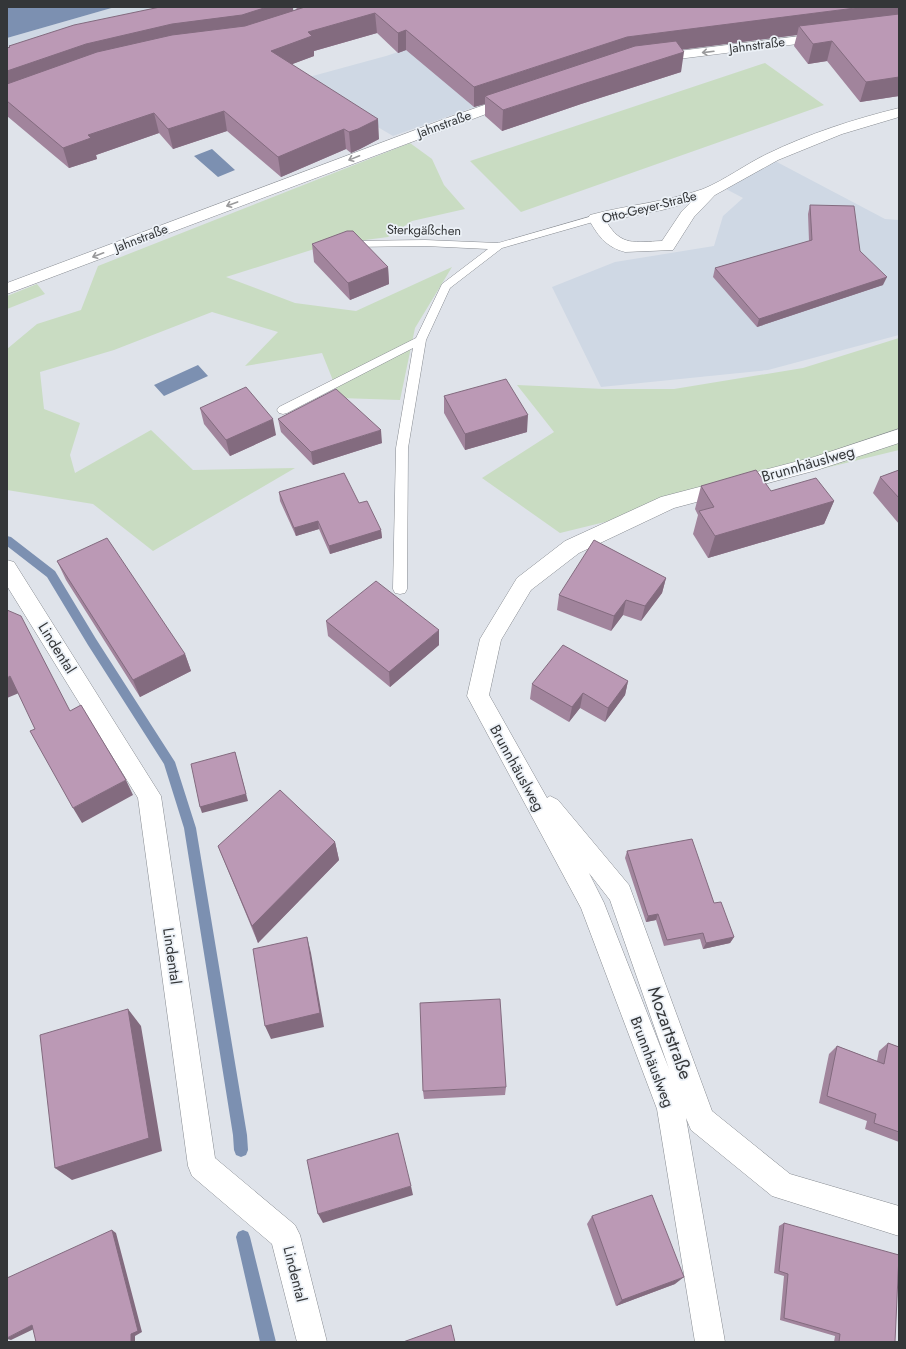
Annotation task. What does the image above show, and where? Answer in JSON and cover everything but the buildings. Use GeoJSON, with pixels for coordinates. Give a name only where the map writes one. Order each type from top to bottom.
{"type":"FeatureCollection","features":[{"type":"Feature","properties":{"kind":"street","name":"Jahnstraße"},"geometry":{"type":"LineString","coordinates":[[638,60],[839,35]]}},
{"type":"Feature","properties":{"kind":"street","name":"Jahnstraße"},"geometry":{"type":"LineString","coordinates":[[7,289],[452,120],[525,95]]}},
{"type":"Feature","properties":{"kind":"street","name":"Otto-Geyer-Straße"},"geometry":{"type":"LineString","coordinates":[[709,192],[688,214],[667,246],[625,247],[606,235],[596,218],[625,211],[662,205],[709,192],[773,157],[838,131],[899,112]]}},
{"type":"Feature","properties":{"kind":"street","name":"Brunnhäuslweg"},"geometry":{"type":"LineString","coordinates":[[710,1342],[671,1109],[592,903],[478,696],[491,640],[524,584],[572,547],[668,502],[817,463],[899,436]]}},
{"type":"Feature","properties":{"kind":"street","name":"Lindental"},"geometry":{"type":"LineString","coordinates":[[7,568],[149,796],[202,1166],[285,1235],[312,1342]]}},
{"type":"Feature","properties":{"kind":"street","name":"Mozartstraße"},"geometry":{"type":"LineString","coordinates":[[514,761],[620,893],[701,1120],[782,1186],[899,1221]]}},
{"type":"Feature","properties":{"kind":"lane"},"geometry":{"type":"LineString","coordinates":[[400,589],[402,448],[420,340],[446,286],[498,246],[596,218]]}},
{"type":"Feature","properties":{"kind":"lane","name":"Sterkgäßchen"},"geometry":{"type":"LineString","coordinates":[[350,244],[425,243],[498,246]]}},
{"type":"Feature","properties":{"kind":"lane"},"geometry":{"type":"LineString","coordinates":[[283,410],[420,340]]}},
{"type":"Feature","properties":{"kind":"shaded area"},"geometry":{"type":"Polygon","coordinates":[[[115,7],[195,7],[7,64],[7,38],[115,7]]]}},
{"type":"Feature","properties":{"kind":"shaded area"},"geometry":{"type":"Polygon","coordinates":[[[525,10],[576,71],[393,136],[298,80],[386,56],[525,10]]]}},
{"type":"Feature","properties":{"kind":"shaded area"},"geometry":{"type":"Polygon","coordinates":[[[775,161],[885,219],[899,220],[899,335],[768,370],[601,387],[552,287],[615,262],[714,246],[723,216],[743,198],[726,189],[775,161]]]}},
{"type":"Feature","properties":{"kind":"green space"},"geometry":{"type":"Polygon","coordinates":[[[765,63],[824,105],[521,212],[470,161],[765,63]]]}},
{"type":"Feature","properties":{"kind":"green space"},"geometry":{"type":"Polygon","coordinates":[[[410,143],[432,159],[444,185],[465,209],[412,221],[388,237],[327,245],[226,277],[295,303],[356,311],[452,267],[415,328],[400,400],[340,398],[322,353],[245,366],[278,332],[212,312],[114,350],[40,372],[44,409],[80,423],[70,455],[75,473],[151,430],[193,470],[295,468],[153,551],[93,504],[7,490],[7,349],[37,324],[81,310],[98,266],[410,143]]]}},
{"type":"Feature","properties":{"kind":"green space"},"geometry":{"type":"Polygon","coordinates":[[[37,284],[45,294],[7,309],[7,296],[37,284]]]}},
{"type":"Feature","properties":{"kind":"green space"},"geometry":{"type":"Polygon","coordinates":[[[899,338],[899,450],[560,533],[482,478],[554,432],[517,385],[604,389],[674,389],[803,368],[899,338]]]}},
{"type":"Feature","properties":{"kind":"water"},"geometry":{"type":"Polygon","coordinates":[[[7,7],[115,7],[7,38],[7,7]]]}},
{"type":"Feature","properties":{"kind":"water"},"geometry":{"type":"Polygon","coordinates":[[[212,149],[235,170],[218,177],[194,156],[212,149]]]}},
{"type":"Feature","properties":{"kind":"water"},"geometry":{"type":"Polygon","coordinates":[[[198,365],[208,376],[164,396],[154,385],[198,365]]]}},
{"type":"Feature","properties":{"kind":"waterway"},"geometry":{"type":"LineString","coordinates":[[7,540],[51,574],[92,642],[169,762],[190,828],[240,1135],[241,1150]]}},
{"type":"Feature","properties":{"kind":"waterway"},"geometry":{"type":"LineString","coordinates":[[243,1237],[268,1342]]}}]}
